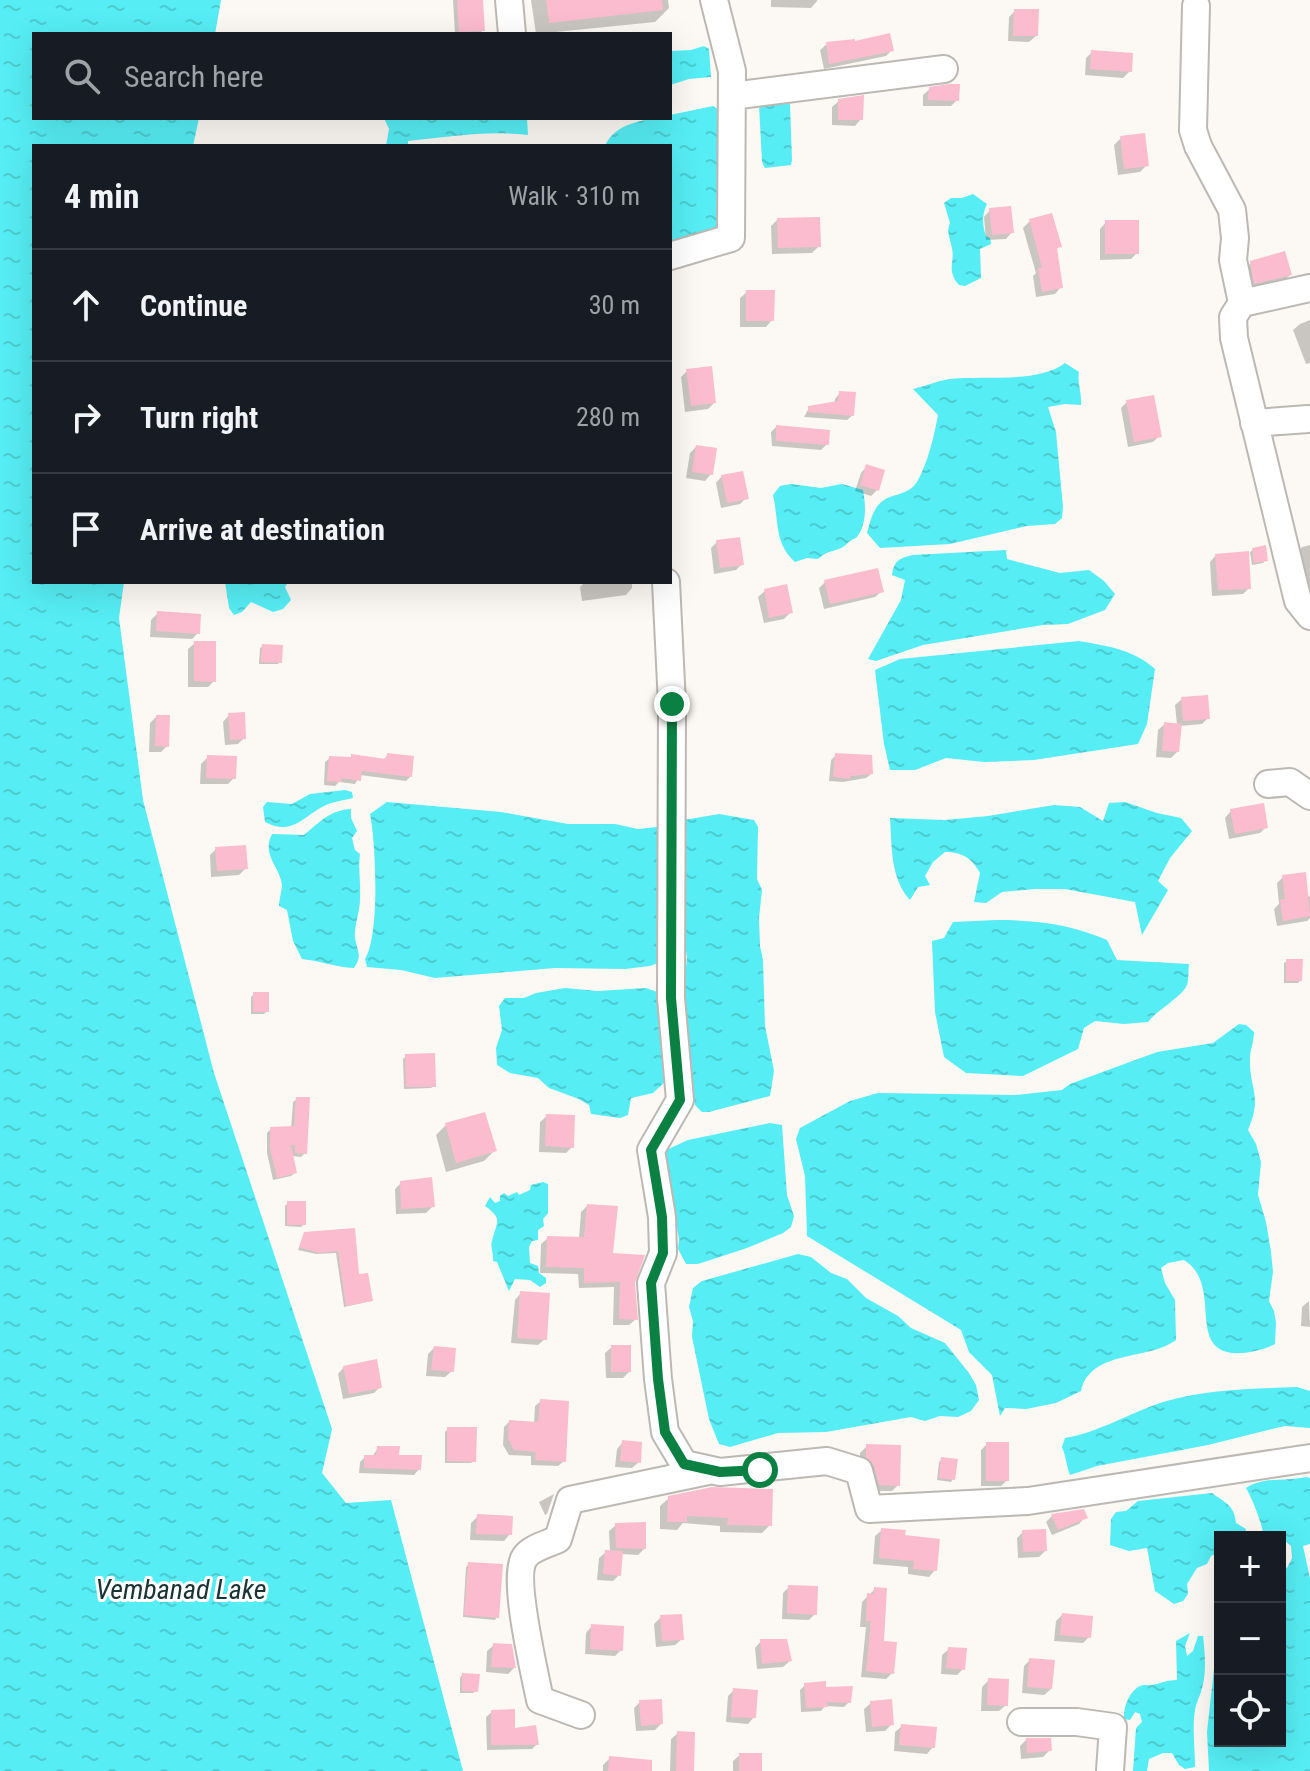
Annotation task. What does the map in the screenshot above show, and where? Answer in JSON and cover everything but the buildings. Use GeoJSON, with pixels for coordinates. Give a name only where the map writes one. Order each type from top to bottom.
{"type":"FeatureCollection","features":[{"type":"Feature","properties":{"kind":"street"},"geometry":{"type":"LineString","coordinates":[[509,0],[512,32]]}},
{"type":"Feature","properties":{"kind":"street"},"geometry":{"type":"LineString","coordinates":[[672,255],[731,238],[732,71],[714,0]]}},
{"type":"Feature","properties":{"kind":"street"},"geometry":{"type":"LineString","coordinates":[[1196,6],[1193,130],[1198,146],[1232,210],[1235,238],[1233,260],[1242,303],[1233,317],[1234,338],[1298,601],[1310,616]]}},
{"type":"Feature","properties":{"kind":"street"},"geometry":{"type":"LineString","coordinates":[[732,96],[944,69]]}},
{"type":"Feature","properties":{"kind":"street"},"geometry":{"type":"LineString","coordinates":[[1242,303],[1310,288]]}},
{"type":"Feature","properties":{"kind":"street"},"geometry":{"type":"LineString","coordinates":[[1254,423],[1308,419]]}},
{"type":"Feature","properties":{"kind":"street"},"geometry":{"type":"LineString","coordinates":[[666,584],[672,720],[671,998],[680,1100],[651,1150],[662,1217],[663,1253],[651,1283],[665,1432],[684,1464],[720,1472],[827,1461],[859,1471],[869,1509],[1028,1501],[1310,1458]]}},
{"type":"Feature","properties":{"kind":"street"},"geometry":{"type":"LineString","coordinates":[[1268,784],[1290,782],[1310,796]]}},
{"type":"Feature","properties":{"kind":"street"},"geometry":{"type":"LineString","coordinates":[[581,1715],[540,1700],[525,1626],[521,1566],[526,1554],[558,1539],[570,1500],[711,1470]]}},
{"type":"Feature","properties":{"kind":"street"},"geometry":{"type":"LineString","coordinates":[[1021,1722],[1077,1722],[1113,1727],[1110,1771]]}},
{"type":"Feature","properties":{"kind":"water","name":"Vembanad Lake"},"geometry":{"type":"Polygon","coordinates":[[[0,0],[221,0],[215,32],[32,32],[32,120],[199,120],[193,144],[32,144],[32,584],[124,584],[119,618],[143,800],[214,1073],[332,1429],[322,1473],[346,1503],[391,1500],[463,1771],[0,1771],[0,0]]]}},
{"type":"Feature","properties":{"kind":"water"},"geometry":{"type":"Polygon","coordinates":[[[704,46],[709,49],[711,77],[672,84],[672,51],[704,46]]]}},
{"type":"Feature","properties":{"kind":"water"},"geometry":{"type":"Polygon","coordinates":[[[790,104],[791,165],[765,168],[762,162],[759,105],[790,104]]]}},
{"type":"Feature","properties":{"kind":"water"},"geometry":{"type":"Polygon","coordinates":[[[713,106],[723,113],[723,223],[714,230],[672,240],[672,144],[606,144],[623,127],[646,120],[672,120],[672,115],[713,106]]]}},
{"type":"Feature","properties":{"kind":"water"},"geometry":{"type":"Polygon","coordinates":[[[385,120],[527,120],[528,135],[498,133],[386,144],[389,129],[385,120]]]}},
{"type":"Feature","properties":{"kind":"water"},"geometry":{"type":"Polygon","coordinates":[[[973,194],[987,204],[983,224],[991,244],[980,249],[981,278],[965,286],[959,285],[953,275],[953,253],[948,232],[950,223],[944,203],[951,198],[973,194]]]}},
{"type":"Feature","properties":{"kind":"water"},"geometry":{"type":"Polygon","coordinates":[[[1065,363],[1079,372],[1081,405],[1048,407],[1056,432],[1062,518],[1055,524],[1027,526],[950,544],[880,548],[867,533],[872,515],[884,500],[906,492],[917,482],[938,415],[913,389],[949,379],[1040,374],[1065,363]]]}},
{"type":"Feature","properties":{"kind":"water"},"geometry":{"type":"Polygon","coordinates":[[[791,484],[821,488],[842,484],[863,490],[865,515],[856,538],[818,559],[807,558],[795,562],[780,539],[773,495],[780,486],[791,484]]]}},
{"type":"Feature","properties":{"kind":"water"},"geometry":{"type":"Polygon","coordinates":[[[1006,550],[1007,559],[1060,573],[1089,570],[1115,594],[1105,610],[1068,624],[1043,625],[923,645],[876,661],[868,659],[901,600],[905,580],[892,575],[898,561],[913,555],[1006,550]]]}},
{"type":"Feature","properties":{"kind":"water"},"geometry":{"type":"Polygon","coordinates":[[[225,584],[287,584],[285,587],[291,600],[283,609],[273,612],[251,602],[242,612],[234,615],[229,608],[225,584]]]}},
{"type":"Feature","properties":{"kind":"water"},"geometry":{"type":"Polygon","coordinates":[[[1079,641],[1129,653],[1155,669],[1147,724],[1138,744],[1034,760],[984,762],[946,758],[915,770],[890,770],[875,670],[900,659],[1079,641]]]}},
{"type":"Feature","properties":{"kind":"water"},"geometry":{"type":"Polygon","coordinates":[[[352,792],[353,798],[326,805],[296,824],[282,827],[265,822],[263,807],[267,802],[292,804],[310,794],[352,792]]]}},
{"type":"Feature","properties":{"kind":"water"},"geometry":{"type":"Polygon","coordinates":[[[387,802],[501,812],[568,824],[615,824],[638,829],[657,827],[665,837],[661,962],[625,969],[555,968],[435,978],[401,970],[367,967],[365,959],[370,947],[375,911],[370,814],[387,802]]]}},
{"type":"Feature","properties":{"kind":"water"},"geometry":{"type":"Polygon","coordinates":[[[1125,802],[1181,818],[1192,831],[1170,858],[1158,881],[1168,890],[1142,935],[1135,902],[1065,889],[1035,889],[1002,892],[986,903],[974,902],[980,873],[974,863],[957,853],[945,852],[933,862],[925,876],[930,885],[918,887],[910,900],[895,872],[890,818],[945,820],[1054,805],[1080,807],[1103,821],[1109,803],[1125,802]]]}},
{"type":"Feature","properties":{"kind":"water"},"geometry":{"type":"Polygon","coordinates":[[[351,809],[357,831],[352,838],[355,850],[360,854],[360,904],[355,933],[359,956],[354,968],[302,959],[293,941],[287,910],[279,906],[281,879],[269,848],[272,834],[304,835],[331,814],[351,809]]]}},
{"type":"Feature","properties":{"kind":"water"},"geometry":{"type":"Polygon","coordinates":[[[719,814],[754,820],[758,827],[757,879],[762,890],[759,918],[765,1026],[774,1071],[770,1096],[702,1112],[695,1105],[689,1071],[690,1054],[683,999],[687,957],[682,923],[686,880],[684,820],[719,814]]]}},
{"type":"Feature","properties":{"kind":"water"},"geometry":{"type":"Polygon","coordinates":[[[996,920],[1053,924],[1080,930],[1107,940],[1117,960],[1189,964],[1187,985],[1148,1022],[1124,1024],[1095,1021],[1084,1028],[1078,1049],[1023,1076],[966,1073],[944,1057],[935,1012],[932,941],[944,938],[953,922],[996,920]]]}},
{"type":"Feature","properties":{"kind":"water"},"geometry":{"type":"Polygon","coordinates":[[[565,988],[598,991],[646,988],[660,993],[667,1080],[653,1093],[631,1098],[628,1115],[620,1118],[591,1114],[589,1105],[579,1099],[549,1088],[538,1078],[510,1073],[497,1065],[496,1048],[502,1030],[499,1006],[505,998],[524,998],[565,988]]]}},
{"type":"Feature","properties":{"kind":"water"},"geometry":{"type":"Polygon","coordinates":[[[1239,1024],[1246,1025],[1254,1032],[1250,1069],[1255,1100],[1248,1130],[1261,1162],[1258,1195],[1271,1252],[1273,1272],[1269,1301],[1276,1323],[1275,1344],[1243,1353],[1219,1348],[1211,1339],[1207,1327],[1202,1284],[1195,1271],[1184,1260],[1168,1263],[1161,1268],[1175,1300],[1176,1340],[1096,1368],[1081,1391],[1056,1403],[1026,1409],[1005,1408],[1000,1416],[992,1375],[969,1352],[961,1330],[807,1236],[805,1176],[796,1139],[800,1128],[850,1101],[878,1093],[1015,1095],[1062,1090],[1070,1084],[1157,1052],[1213,1043],[1239,1024]]]}},
{"type":"Feature","properties":{"kind":"water"},"geometry":{"type":"Polygon","coordinates":[[[770,1123],[782,1125],[787,1195],[794,1216],[791,1227],[747,1248],[698,1264],[686,1264],[678,1249],[679,1239],[664,1151],[688,1140],[770,1123]]]}},
{"type":"Feature","properties":{"kind":"water"},"geometry":{"type":"Polygon","coordinates":[[[548,1184],[548,1213],[543,1219],[544,1226],[538,1230],[538,1240],[532,1241],[529,1247],[530,1263],[538,1266],[546,1283],[540,1287],[530,1280],[515,1279],[509,1291],[497,1262],[493,1261],[492,1243],[497,1218],[485,1206],[490,1197],[495,1203],[504,1193],[508,1196],[517,1192],[519,1195],[530,1190],[531,1185],[548,1184]]]}},
{"type":"Feature","properties":{"kind":"water"},"geometry":{"type":"Polygon","coordinates":[[[798,1254],[811,1257],[831,1273],[847,1279],[866,1298],[898,1316],[911,1328],[945,1343],[976,1385],[979,1400],[971,1411],[958,1417],[940,1416],[925,1421],[911,1417],[826,1432],[778,1433],[730,1447],[719,1444],[709,1419],[692,1337],[693,1321],[689,1307],[693,1288],[702,1281],[798,1254]]]}},
{"type":"Feature","properties":{"kind":"water"},"geometry":{"type":"Polygon","coordinates":[[[1297,1387],[1310,1391],[1310,1428],[1285,1426],[1208,1445],[1097,1466],[1070,1475],[1062,1447],[1065,1438],[1150,1406],[1196,1394],[1297,1387]]]}},
{"type":"Feature","properties":{"kind":"water"},"geometry":{"type":"Polygon","coordinates":[[[1310,1478],[1310,1544],[1303,1546],[1310,1578],[1310,1771],[1209,1771],[1207,1732],[1214,1668],[1214,1747],[1286,1747],[1286,1568],[1292,1558],[1291,1546],[1286,1542],[1286,1531],[1263,1531],[1246,1488],[1268,1481],[1310,1478]]]}},
{"type":"Feature","properties":{"kind":"water"},"geometry":{"type":"Polygon","coordinates":[[[1212,1493],[1231,1508],[1236,1523],[1246,1531],[1214,1531],[1214,1555],[1207,1564],[1197,1568],[1187,1584],[1188,1594],[1183,1601],[1174,1604],[1155,1591],[1147,1548],[1129,1551],[1110,1545],[1111,1519],[1116,1512],[1126,1511],[1138,1501],[1212,1493]]]}},
{"type":"Feature","properties":{"kind":"water"},"geometry":{"type":"Polygon","coordinates":[[[1190,1633],[1185,1646],[1187,1656],[1193,1651],[1198,1636],[1203,1636],[1205,1657],[1203,1685],[1194,1717],[1195,1767],[1185,1769],[1172,1753],[1163,1753],[1149,1759],[1147,1771],[1133,1771],[1136,1728],[1142,1722],[1140,1714],[1135,1712],[1130,1720],[1124,1719],[1128,1700],[1140,1686],[1177,1680],[1176,1641],[1190,1633]]]}},
{"type":"Feature","properties":{"kind":"route"},"geometry":{"type":"LineString","coordinates":[[672,704],[671,998],[680,1100],[651,1150],[662,1217],[663,1253],[651,1283],[658,1379],[665,1432],[684,1464],[720,1472],[760,1470]]}}]}
